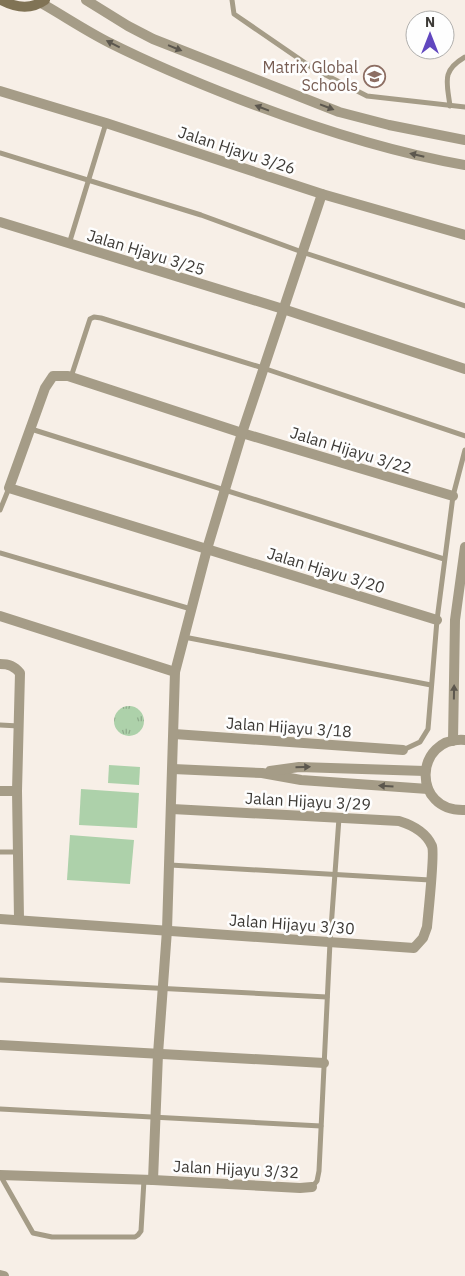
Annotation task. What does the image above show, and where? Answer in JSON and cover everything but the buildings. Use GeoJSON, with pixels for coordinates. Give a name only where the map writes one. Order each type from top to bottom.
{"type":"FeatureCollection","features":[{"type":"Feature","properties":{"kind":"main road"},"geometry":{"type":"LineString","coordinates":[[1,0],[10,5],[20,7],[30,7],[43,2]]}},
{"type":"Feature","properties":{"kind":"street"},"geometry":{"type":"LineString","coordinates":[[86,0],[153,39],[339,112],[388,125],[465,140]]}},
{"type":"Feature","properties":{"kind":"street"},"geometry":{"type":"LineString","coordinates":[[43,2],[109,42],[179,76],[322,129],[414,154],[465,165]]}},
{"type":"Feature","properties":{"kind":"street","name":"Jalan Hjayu 3/26"},"geometry":{"type":"LineString","coordinates":[[0,92],[106,123],[322,194],[465,235]]}},
{"type":"Feature","properties":{"kind":"street"},"geometry":{"type":"LineString","coordinates":[[148,1180],[155,1116],[167,930],[175,672],[207,549],[242,433],[322,194]]}},
{"type":"Feature","properties":{"kind":"street","name":"Jalan Hjayu 3/25"},"geometry":{"type":"LineString","coordinates":[[0,222],[283,309],[465,369]]}},
{"type":"Feature","properties":{"kind":"street"},"geometry":{"type":"LineString","coordinates":[[9,488],[45,388],[53,376],[71,377]]}},
{"type":"Feature","properties":{"kind":"street","name":"Jalan Hijayu 3/22"},"geometry":{"type":"LineString","coordinates":[[71,377],[242,433],[453,496]]}},
{"type":"Feature","properties":{"kind":"street","name":"Jalan Hjayu 3/20"},"geometry":{"type":"LineString","coordinates":[[9,488],[437,620]]}},
{"type":"Feature","properties":{"kind":"street"},"geometry":{"type":"LineString","coordinates":[[452,740],[455,620],[465,547]]}},
{"type":"Feature","properties":{"kind":"street"},"geometry":{"type":"LineString","coordinates":[[0,616],[175,672]]}},
{"type":"Feature","properties":{"kind":"street"},"geometry":{"type":"LineString","coordinates":[[4,664],[16,668],[20,673],[17,792],[19,919]]}},
{"type":"Feature","properties":{"kind":"street","name":"Jalan Hijayu 3/18"},"geometry":{"type":"LineString","coordinates":[[174,734],[403,750]]}},
{"type":"Feature","properties":{"kind":"street"},"geometry":{"type":"LineString","coordinates":[[465,740],[452,740],[442,745],[434,752],[425,771],[428,789],[442,806],[452,810],[465,810]]}},
{"type":"Feature","properties":{"kind":"street"},"geometry":{"type":"LineString","coordinates":[[173,769],[262,772],[299,767],[425,771]]}},
{"type":"Feature","properties":{"kind":"street"},"geometry":{"type":"LineString","coordinates":[[262,772],[301,780],[428,789]]}},
{"type":"Feature","properties":{"kind":"street"},"geometry":{"type":"LineString","coordinates":[[0,790],[17,792]]}},
{"type":"Feature","properties":{"kind":"street","name":"Jalan Hijayu 3/29"},"geometry":{"type":"LineString","coordinates":[[172,809],[399,821],[424,834],[433,847],[430,880]]}},
{"type":"Feature","properties":{"kind":"street","name":"Jalan Hijayu 3/30"},"geometry":{"type":"LineString","coordinates":[[0,918],[414,948],[423,938],[427,927],[430,880]]}},
{"type":"Feature","properties":{"kind":"street"},"geometry":{"type":"LineString","coordinates":[[0,1045],[324,1063]]}},
{"type":"Feature","properties":{"kind":"street","name":"Jalan Hijayu 3/32"},"geometry":{"type":"LineString","coordinates":[[0,1175],[312,1187]]}},
{"type":"Feature","properties":{"kind":"street"},"geometry":{"type":"LineString","coordinates":[[0,1275],[4,1276]]}},
{"type":"Feature","properties":{"kind":"lane"},"geometry":{"type":"LineString","coordinates":[[232,0],[234,14],[314,69],[367,96],[465,108]]}},
{"type":"Feature","properties":{"kind":"lane"},"geometry":{"type":"LineString","coordinates":[[450,106],[446,78],[450,68],[465,57]]}},
{"type":"Feature","properties":{"kind":"lane"},"geometry":{"type":"LineString","coordinates":[[69,244],[106,123]]}},
{"type":"Feature","properties":{"kind":"lane"},"geometry":{"type":"LineString","coordinates":[[0,153],[200,215],[302,252],[465,306]]}},
{"type":"Feature","properties":{"kind":"lane"},"geometry":{"type":"LineString","coordinates":[[71,377],[90,319],[94,317],[101,318],[263,368],[465,436]]}},
{"type":"Feature","properties":{"kind":"lane"},"geometry":{"type":"LineString","coordinates":[[31,429],[444,559]]}},
{"type":"Feature","properties":{"kind":"lane"},"geometry":{"type":"LineString","coordinates":[[403,750],[420,742],[428,729],[444,559],[453,496],[465,450]]}},
{"type":"Feature","properties":{"kind":"lane"},"geometry":{"type":"LineString","coordinates":[[0,510],[9,488]]}},
{"type":"Feature","properties":{"kind":"lane"},"geometry":{"type":"LineString","coordinates":[[0,553],[192,609]]}},
{"type":"Feature","properties":{"kind":"lane"},"geometry":{"type":"LineString","coordinates":[[184,637],[431,685]]}},
{"type":"Feature","properties":{"kind":"lane"},"geometry":{"type":"LineString","coordinates":[[0,725],[19,726]]}},
{"type":"Feature","properties":{"kind":"lane","name":"Jalan Hijayu 3/32"},"geometry":{"type":"LineString","coordinates":[[312,1187],[317,1181],[319,1171],[330,942],[339,818]]}},
{"type":"Feature","properties":{"kind":"lane"},"geometry":{"type":"LineString","coordinates":[[0,852],[18,852]]}},
{"type":"Feature","properties":{"kind":"lane"},"geometry":{"type":"LineString","coordinates":[[170,865],[430,880]]}},
{"type":"Feature","properties":{"kind":"lane"},"geometry":{"type":"LineString","coordinates":[[0,980],[327,997]]}},
{"type":"Feature","properties":{"kind":"lane"},"geometry":{"type":"LineString","coordinates":[[0,1109],[321,1126]]}},
{"type":"Feature","properties":{"kind":"lane"},"geometry":{"type":"LineString","coordinates":[[0,1175],[33,1233],[52,1237],[135,1237],[141,1231],[148,1180]]}},
{"type":"Feature","properties":{"kind":"green space"},"geometry":{"type":"Polygon","coordinates":[[[129,706],[139,711],[144,721],[139,731],[129,736],[119,731],[114,721],[119,711],[129,706]]]}},
{"type":"Feature","properties":{"kind":"green space"},"geometry":{"type":"Polygon","coordinates":[[[109,765],[140,767],[139,785],[108,783],[109,765]]]}},
{"type":"Feature","properties":{"kind":"green space"},"geometry":{"type":"Polygon","coordinates":[[[81,789],[139,793],[137,828],[79,825],[81,789]]]}},
{"type":"Feature","properties":{"kind":"green space"},"geometry":{"type":"Polygon","coordinates":[[[70,835],[134,840],[130,884],[67,880],[70,835]]]}},
{"type":"Feature","properties":{"kind":"place","name":"Matrix Global Schools"},"geometry":{"type":"Point","coordinates":[374,76]}}]}
